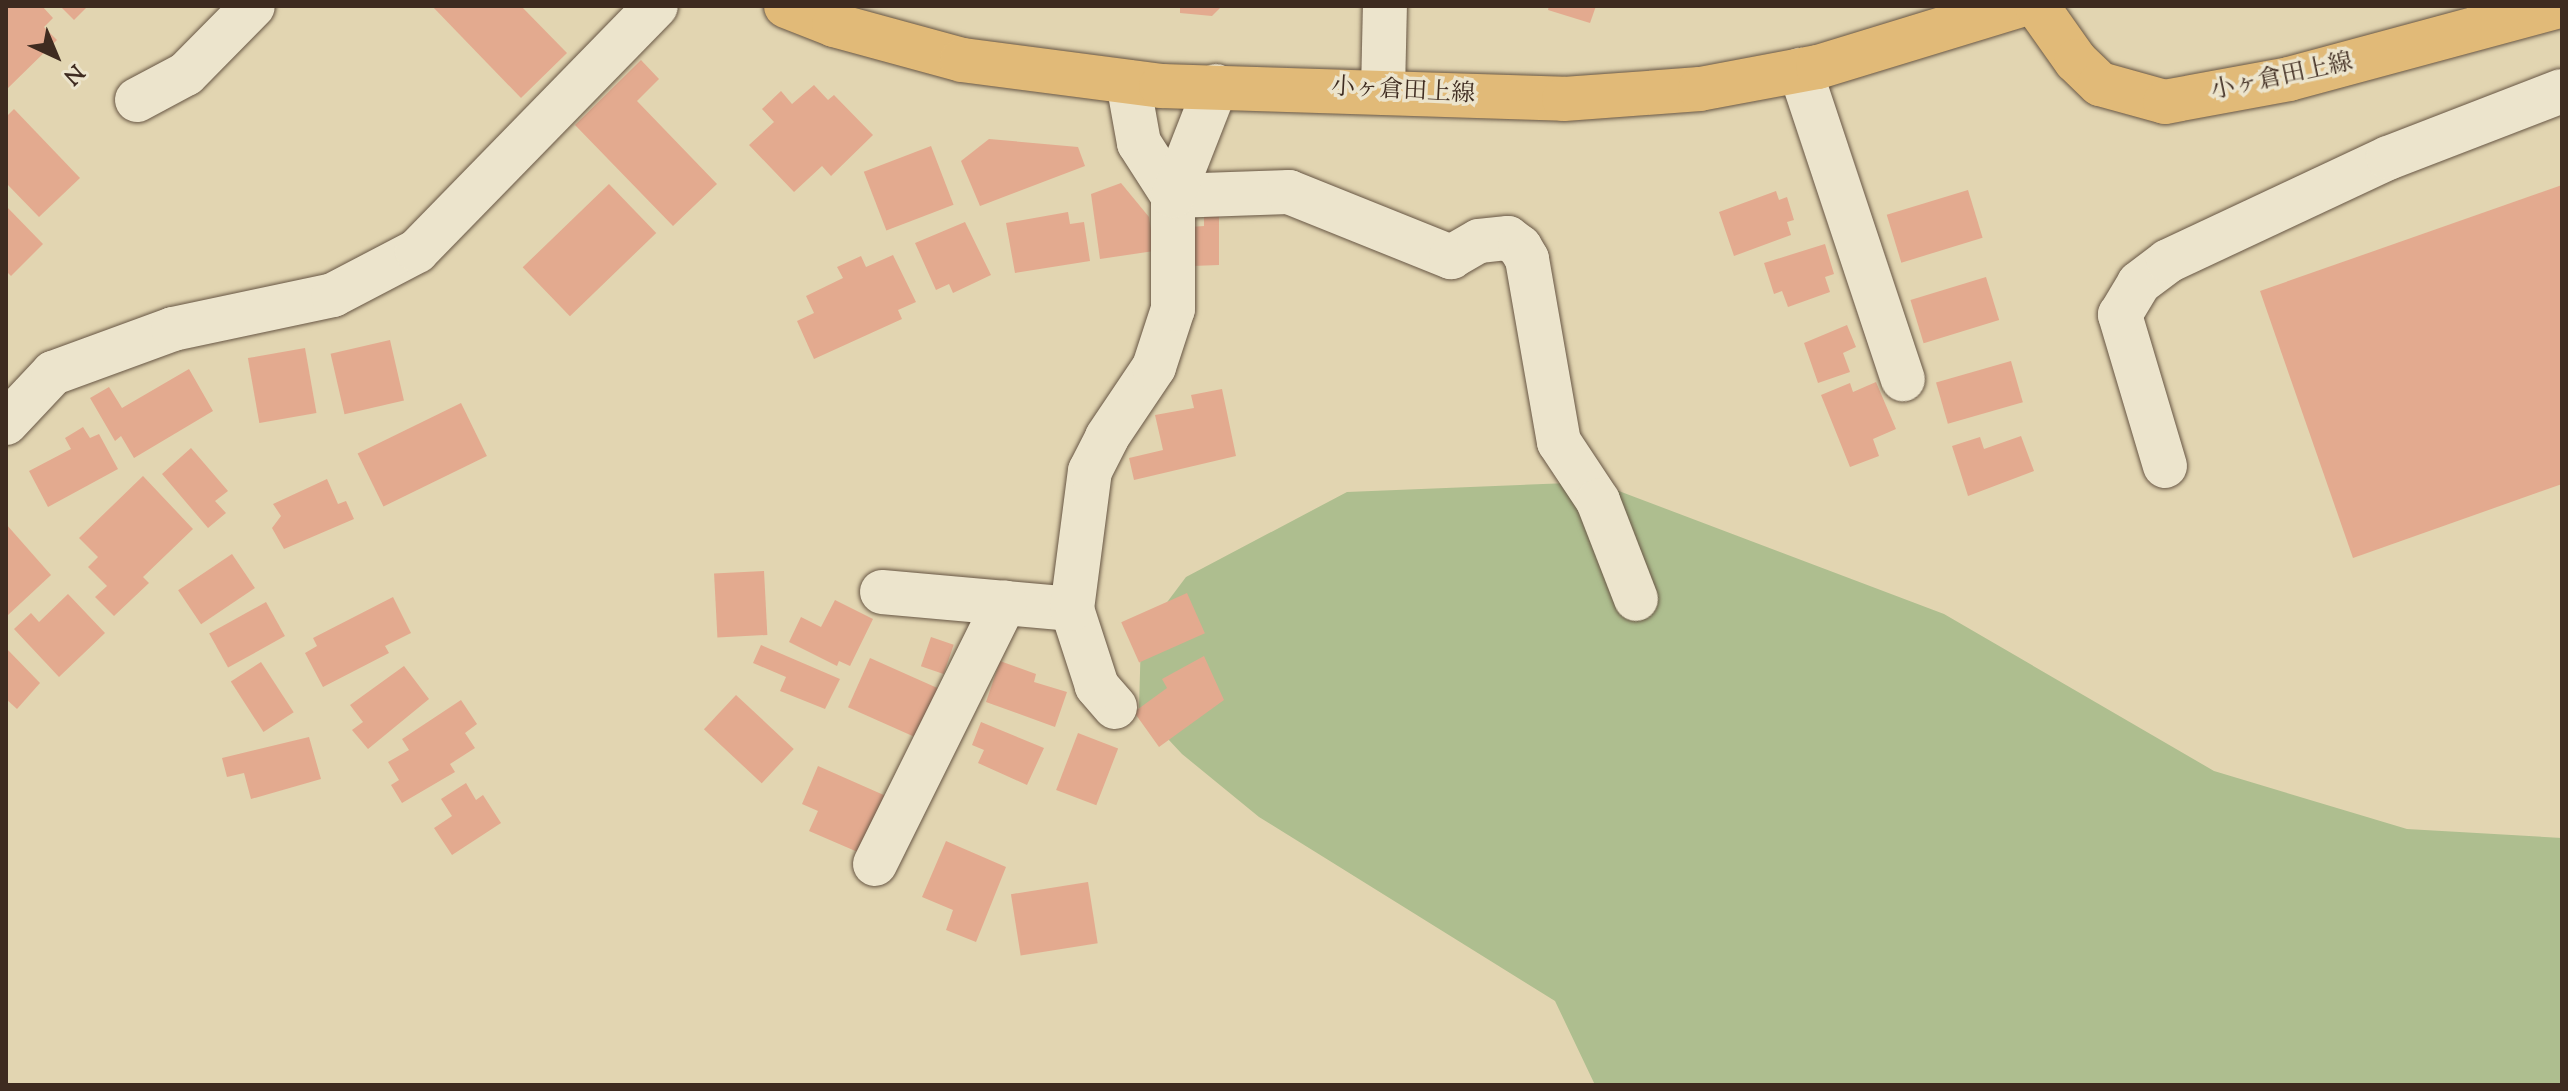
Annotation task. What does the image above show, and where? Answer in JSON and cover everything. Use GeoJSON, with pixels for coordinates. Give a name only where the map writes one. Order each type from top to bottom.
{"type":"FeatureCollection","features":[{"type":"Feature","properties":{"kind":"main road","name":"小ヶ倉田上線"},"geometry":{"type":"LineString","coordinates":[[786,6],[834,25],[962,60],[1128,82],[1627,97],[1800,70],[2018,6]]}},
{"type":"Feature","properties":{"kind":"main road","name":"小ヶ倉田上線"},"geometry":{"type":"LineString","coordinates":[[2037,6],[2076,61],[2100,84],[2165,102],[2289,79],[2560,6]]}},
{"type":"Feature","properties":{"kind":"street"},"geometry":{"type":"LineString","coordinates":[[137,100],[186,74],[253,6]]}},
{"type":"Feature","properties":{"kind":"street"},"geometry":{"type":"LineString","coordinates":[[6,423],[53,373],[173,329],[333,295],[417,251],[656,6]]}},
{"type":"Feature","properties":{"kind":"street"},"geometry":{"type":"LineString","coordinates":[[1383,91],[1385,6]]}},
{"type":"Feature","properties":{"kind":"street"},"geometry":{"type":"LineString","coordinates":[[1800,70],[1903,379]]}},
{"type":"Feature","properties":{"kind":"street"},"geometry":{"type":"LineString","coordinates":[[1128,82],[1139,143],[1173,196]]}},
{"type":"Feature","properties":{"kind":"street"},"geometry":{"type":"LineString","coordinates":[[1115,707],[1097,686],[1072,609],[1090,471],[1107,437],[1154,367],[1173,309],[1173,196],[1216,86]]}},
{"type":"Feature","properties":{"kind":"street"},"geometry":{"type":"LineString","coordinates":[[2165,466],[2120,315],[2139,283],[2168,261],[2388,158],[2562,91]]}},
{"type":"Feature","properties":{"kind":"street"},"geometry":{"type":"LineString","coordinates":[[1173,196],[1289,192],[1451,257],[1479,241],[1508,238],[1520,247],[1527,259],[1559,442],[1598,501],[1636,599]]}},
{"type":"Feature","properties":{"kind":"street"},"geometry":{"type":"LineString","coordinates":[[882,592],[1072,609]]}},
{"type":"Feature","properties":{"kind":"street"},"geometry":{"type":"LineString","coordinates":[[875,864],[1005,602]]}},
{"type":"Feature","properties":{"kind":"green space"},"geometry":{"type":"Polygon","coordinates":[[[1595,482],[1944,614],[2214,771],[2407,829],[2562,838],[2562,1085],[1595,1085],[1555,1001],[1259,817],[1182,754],[1139,708],[1141,637],[1186,577],[1347,492],[1595,482]]]}},
{"type":"Feature","properties":{"kind":"building"},"geometry":{"type":"Polygon","coordinates":[[[6,6],[42,6],[53,18],[44,27],[57,40],[6,90],[6,6]]]}},
{"type":"Feature","properties":{"kind":"building"},"geometry":{"type":"Polygon","coordinates":[[[60,6],[88,6],[74,20],[60,6]]]}},
{"type":"Feature","properties":{"kind":"building"},"geometry":{"type":"Polygon","coordinates":[[[432,6],[521,6],[567,53],[521,98],[432,6]]]}},
{"type":"Feature","properties":{"kind":"building"},"geometry":{"type":"Polygon","coordinates":[[[1180,6],[1222,6],[1212,16],[1180,13],[1180,6]]]}},
{"type":"Feature","properties":{"kind":"building"},"geometry":{"type":"Polygon","coordinates":[[[1549,6],[1596,6],[1590,23],[1548,10],[1549,6]]]}},
{"type":"Feature","properties":{"kind":"building"},"geometry":{"type":"Polygon","coordinates":[[[641,60],[659,79],[637,101],[717,184],[673,226],[575,125],[641,60]]]}},
{"type":"Feature","properties":{"kind":"building"},"geometry":{"type":"Polygon","coordinates":[[[814,85],[828,100],[834,95],[873,135],[831,176],[822,166],[794,192],[749,145],[774,122],[762,109],[781,91],[792,104],[814,85]]]}},
{"type":"Feature","properties":{"kind":"building"},"geometry":{"type":"Polygon","coordinates":[[[14,109],[80,178],[39,217],[6,183],[6,117],[14,109]]]}},
{"type":"Feature","properties":{"kind":"building"},"geometry":{"type":"Polygon","coordinates":[[[989,139],[1078,147],[1085,166],[980,206],[961,161],[989,139]]]}},
{"type":"Feature","properties":{"kind":"building"},"geometry":{"type":"Polygon","coordinates":[[[931,146],[954,205],[886,231],[864,172],[931,146]]]}},
{"type":"Feature","properties":{"kind":"building"},"geometry":{"type":"Polygon","coordinates":[[[1121,183],[1149,217],[1154,251],[1100,259],[1091,194],[1121,183]]]}},
{"type":"Feature","properties":{"kind":"building"},"geometry":{"type":"Polygon","coordinates":[[[609,184],[656,233],[570,316],[523,267],[609,184]]]}},
{"type":"Feature","properties":{"kind":"building"},"geometry":{"type":"Polygon","coordinates":[[[2562,185],[2562,484],[2353,558],[2260,291],[2562,185]]]}},
{"type":"Feature","properties":{"kind":"building"},"geometry":{"type":"Polygon","coordinates":[[[1968,190],[1983,238],[1901,263],[1887,215],[1968,190]]]}},
{"type":"Feature","properties":{"kind":"building"},"geometry":{"type":"Polygon","coordinates":[[[1776,191],[1779,200],[1787,197],[1794,220],[1787,222],[1791,235],[1734,256],[1719,212],[1776,191]]]}},
{"type":"Feature","properties":{"kind":"building"},"geometry":{"type":"Polygon","coordinates":[[[6,206],[43,244],[11,276],[6,271],[6,206]]]}},
{"type":"Feature","properties":{"kind":"building"},"geometry":{"type":"Polygon","coordinates":[[[1204,211],[1219,211],[1219,265],[1192,266],[1190,227],[1204,226],[1204,211]]]}},
{"type":"Feature","properties":{"kind":"building"},"geometry":{"type":"Polygon","coordinates":[[[1068,212],[1070,224],[1084,222],[1090,261],[1015,273],[1006,223],[1068,212]]]}},
{"type":"Feature","properties":{"kind":"building"},"geometry":{"type":"Polygon","coordinates":[[[965,222],[991,275],[953,293],[949,284],[936,290],[915,243],[965,222]]]}},
{"type":"Feature","properties":{"kind":"building"},"geometry":{"type":"Polygon","coordinates":[[[1825,244],[1834,274],[1825,277],[1830,292],[1788,307],[1782,291],[1774,294],[1764,263],[1825,244]]]}},
{"type":"Feature","properties":{"kind":"building"},"geometry":{"type":"Polygon","coordinates":[[[893,255],[916,302],[898,310],[902,319],[814,359],[797,321],[814,313],[806,296],[843,278],[837,267],[861,256],[866,267],[893,255]]]}},
{"type":"Feature","properties":{"kind":"building"},"geometry":{"type":"Polygon","coordinates":[[[1986,277],[1999,320],[1924,343],[1910,300],[1986,277]]]}},
{"type":"Feature","properties":{"kind":"building"},"geometry":{"type":"Polygon","coordinates":[[[1847,325],[1856,347],[1843,353],[1850,372],[1818,383],[1804,343],[1847,325]]]}},
{"type":"Feature","properties":{"kind":"building"},"geometry":{"type":"Polygon","coordinates":[[[390,340],[404,400],[345,414],[331,354],[390,340]]]}},
{"type":"Feature","properties":{"kind":"building"},"geometry":{"type":"Polygon","coordinates":[[[305,348],[316,413],[259,423],[248,358],[305,348]]]}},
{"type":"Feature","properties":{"kind":"building"},"geometry":{"type":"Polygon","coordinates":[[[2011,361],[2023,402],[1948,424],[1936,382],[2011,361]]]}},
{"type":"Feature","properties":{"kind":"building"},"geometry":{"type":"Polygon","coordinates":[[[189,369],[213,411],[134,458],[121,436],[115,441],[90,398],[109,387],[122,408],[189,369]]]}},
{"type":"Feature","properties":{"kind":"building"},"geometry":{"type":"Polygon","coordinates":[[[1876,382],[1896,429],[1873,439],[1879,456],[1850,467],[1821,395],[1850,383],[1853,392],[1876,382]]]}},
{"type":"Feature","properties":{"kind":"building"},"geometry":{"type":"Polygon","coordinates":[[[1222,389],[1236,456],[1134,480],[1129,458],[1163,450],[1155,415],[1194,408],[1191,395],[1222,389]]]}},
{"type":"Feature","properties":{"kind":"building"},"geometry":{"type":"Polygon","coordinates":[[[461,403],[487,456],[384,506],[358,453],[461,403]]]}},
{"type":"Feature","properties":{"kind":"building"},"geometry":{"type":"Polygon","coordinates":[[[83,427],[90,438],[99,434],[118,469],[48,507],[29,471],[71,449],[65,438],[83,427]]]}},
{"type":"Feature","properties":{"kind":"building"},"geometry":{"type":"Polygon","coordinates":[[[2021,436],[2034,471],[1968,496],[1952,446],[1980,437],[1984,449],[2021,436]]]}},
{"type":"Feature","properties":{"kind":"building"},"geometry":{"type":"Polygon","coordinates":[[[191,448],[228,491],[215,501],[226,513],[208,528],[162,474],[191,448]]]}},
{"type":"Feature","properties":{"kind":"building"},"geometry":{"type":"Polygon","coordinates":[[[143,476],[193,529],[143,577],[149,583],[114,616],[95,597],[107,586],[88,567],[98,557],[79,538],[143,476]]]}},
{"type":"Feature","properties":{"kind":"building"},"geometry":{"type":"Polygon","coordinates":[[[327,479],[338,504],[346,501],[354,519],[284,549],[272,528],[281,516],[273,504],[327,479]]]}},
{"type":"Feature","properties":{"kind":"building"},"geometry":{"type":"Polygon","coordinates":[[[6,524],[51,575],[8,615],[6,613],[6,524]]]}},
{"type":"Feature","properties":{"kind":"building"},"geometry":{"type":"Polygon","coordinates":[[[232,554],[255,588],[201,624],[178,590],[232,554]]]}},
{"type":"Feature","properties":{"kind":"building"},"geometry":{"type":"Polygon","coordinates":[[[764,571],[767,635],[717,638],[714,574],[764,571]]]}},
{"type":"Feature","properties":{"kind":"building"},"geometry":{"type":"Polygon","coordinates":[[[1187,593],[1205,633],[1139,662],[1121,622],[1187,593]]]}},
{"type":"Feature","properties":{"kind":"building"},"geometry":{"type":"Polygon","coordinates":[[[68,594],[105,633],[59,677],[14,629],[31,613],[39,622],[68,594]]]}},
{"type":"Feature","properties":{"kind":"building"},"geometry":{"type":"Polygon","coordinates":[[[393,597],[411,633],[385,646],[389,653],[323,687],[305,653],[317,646],[313,638],[393,597]]]}},
{"type":"Feature","properties":{"kind":"building"},"geometry":{"type":"Polygon","coordinates":[[[835,600],[873,619],[850,666],[839,661],[837,666],[789,642],[801,617],[821,627],[835,600]]]}},
{"type":"Feature","properties":{"kind":"building"},"geometry":{"type":"Polygon","coordinates":[[[266,602],[285,636],[228,668],[209,634],[266,602]]]}},
{"type":"Feature","properties":{"kind":"building"},"geometry":{"type":"Polygon","coordinates":[[[931,637],[954,645],[944,674],[921,666],[931,637]]]}},
{"type":"Feature","properties":{"kind":"building"},"geometry":{"type":"Polygon","coordinates":[[[761,645],[840,679],[825,709],[780,691],[786,677],[753,663],[761,645]]]}},
{"type":"Feature","properties":{"kind":"building"},"geometry":{"type":"Polygon","coordinates":[[[6,648],[40,683],[17,709],[6,699],[6,648]]]}},
{"type":"Feature","properties":{"kind":"building"},"geometry":{"type":"Polygon","coordinates":[[[1204,656],[1224,700],[1159,747],[1134,712],[1167,688],[1162,679],[1204,656]]]}},
{"type":"Feature","properties":{"kind":"building"},"geometry":{"type":"Polygon","coordinates":[[[870,658],[941,690],[919,739],[848,707],[870,658]]]}},
{"type":"Feature","properties":{"kind":"building"},"geometry":{"type":"Polygon","coordinates":[[[1000,661],[1036,674],[1034,682],[1067,692],[1055,727],[986,702],[1000,661]]]}},
{"type":"Feature","properties":{"kind":"building"},"geometry":{"type":"Polygon","coordinates":[[[261,662],[294,712],[263,732],[231,682],[261,662]]]}},
{"type":"Feature","properties":{"kind":"building"},"geometry":{"type":"Polygon","coordinates":[[[404,666],[429,699],[368,749],[352,730],[363,722],[350,705],[404,666]]]}},
{"type":"Feature","properties":{"kind":"building"},"geometry":{"type":"Polygon","coordinates":[[[736,695],[794,749],[762,783],[704,729],[736,695]]]}},
{"type":"Feature","properties":{"kind":"building"},"geometry":{"type":"Polygon","coordinates":[[[461,700],[477,724],[465,733],[475,748],[450,764],[455,772],[402,803],[391,785],[399,780],[388,762],[409,750],[402,739],[461,700]]]}},
{"type":"Feature","properties":{"kind":"building"},"geometry":{"type":"Polygon","coordinates":[[[981,722],[1044,748],[1027,785],[978,763],[984,750],[972,745],[981,722]]]}},
{"type":"Feature","properties":{"kind":"building"},"geometry":{"type":"Polygon","coordinates":[[[1078,733],[1118,748],[1096,805],[1056,790],[1078,733]]]}},
{"type":"Feature","properties":{"kind":"building"},"geometry":{"type":"Polygon","coordinates":[[[309,737],[321,779],[251,799],[244,773],[227,777],[222,758],[309,737]]]}},
{"type":"Feature","properties":{"kind":"building"},"geometry":{"type":"Polygon","coordinates":[[[818,766],[886,796],[860,853],[809,831],[818,811],[802,804],[818,766]]]}},
{"type":"Feature","properties":{"kind":"building"},"geometry":{"type":"Polygon","coordinates":[[[466,783],[476,800],[483,795],[501,823],[452,855],[434,828],[452,816],[441,799],[466,783]]]}},
{"type":"Feature","properties":{"kind":"building"},"geometry":{"type":"Polygon","coordinates":[[[946,841],[1006,867],[976,942],[946,930],[953,910],[922,897],[946,841]]]}},
{"type":"Feature","properties":{"kind":"building"},"geometry":{"type":"Polygon","coordinates":[[[1088,882],[1098,943],[1021,955],[1011,894],[1088,882]]]}}]}
